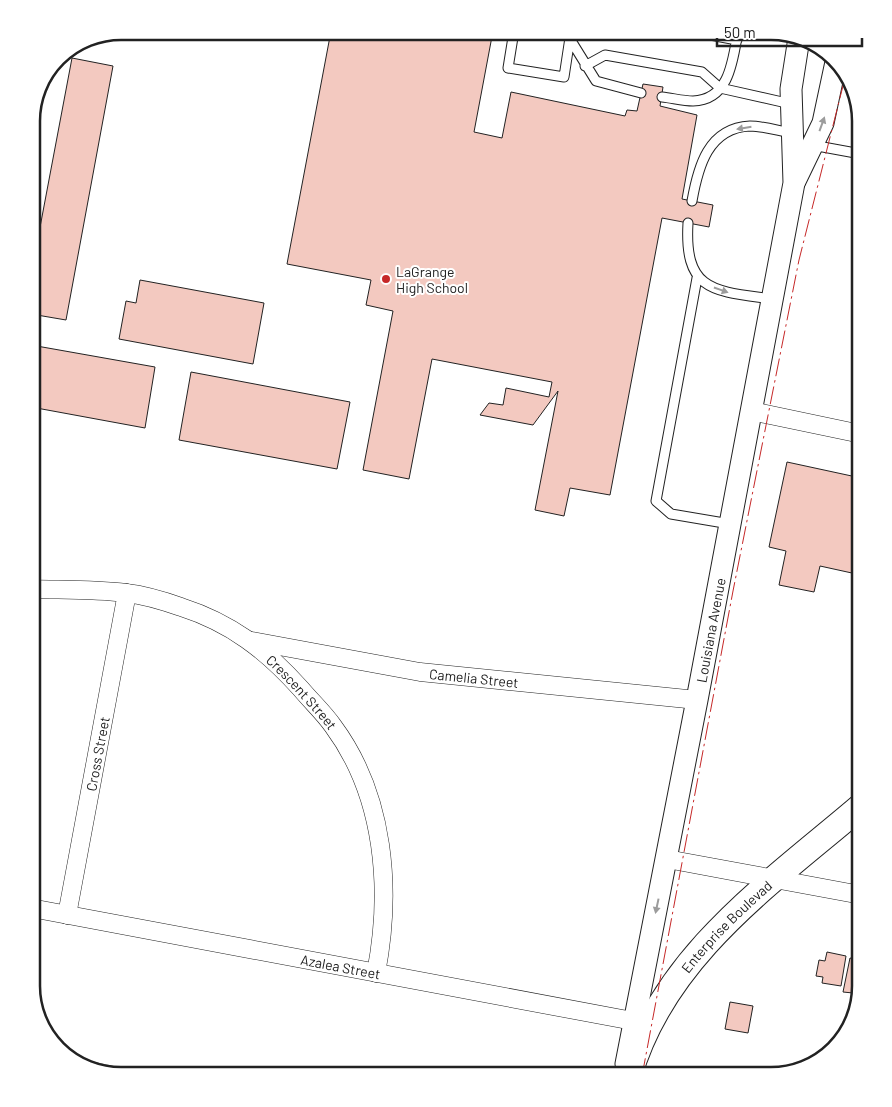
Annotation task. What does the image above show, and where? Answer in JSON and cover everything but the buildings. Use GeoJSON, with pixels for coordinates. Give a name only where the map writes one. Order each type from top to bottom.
{"type":"FeatureCollection","features":[{"type":"Feature","properties":{"kind":"main road","name":"Enterprise Boulevad"},"geometry":{"type":"LineString","coordinates":[[632,1067],[641,1024],[667,996],[690,962],[718,929],[852,814]]}},
{"type":"Feature","properties":{"kind":"street","name":"Louisiana Avenue"},"geometry":{"type":"LineString","coordinates":[[626,1067],[641,1024],[667,859],[794,184],[790,89],[798,45]]}},
{"type":"Feature","properties":{"kind":"street","name":"Louisiana Avenue"},"geometry":{"type":"LineString","coordinates":[[794,184],[823,123],[834,71]]}},
{"type":"Feature","properties":{"kind":"street"},"geometry":{"type":"LineString","coordinates":[[751,411],[852,432]]}},
{"type":"Feature","properties":{"kind":"street","name":"Crescent Street"},"geometry":{"type":"LineString","coordinates":[[40,589],[127,593],[182,607],[232,628],[252,641],[291,678],[334,727],[355,765],[366,790],[384,864],[385,897],[382,941],[376,973]]}},
{"type":"Feature","properties":{"kind":"street","name":"Cross Street"},"geometry":{"type":"LineString","coordinates":[[66,915],[127,593]]}},
{"type":"Feature","properties":{"kind":"street","name":"Camelia Street"},"geometry":{"type":"LineString","coordinates":[[252,641],[420,672],[698,700]]}},
{"type":"Feature","properties":{"kind":"street"},"geometry":{"type":"LineString","coordinates":[[667,859],[852,893]]}},
{"type":"Feature","properties":{"kind":"street","name":"Azalea Street"},"geometry":{"type":"LineString","coordinates":[[40,910],[641,1024]]}},
{"type":"Feature","properties":{"kind":"lane"},"geometry":{"type":"LineString","coordinates":[[513,40],[508,68],[564,77],[569,40]]}},
{"type":"Feature","properties":{"kind":"lane"},"geometry":{"type":"LineString","coordinates":[[572,40],[585,66],[596,81],[641,93]]}},
{"type":"Feature","properties":{"kind":"lane"},"geometry":{"type":"LineString","coordinates":[[662,96],[693,101],[709,98],[720,88],[730,74],[736,40]]}},
{"type":"Feature","properties":{"kind":"lane"},"geometry":{"type":"LineString","coordinates":[[585,66],[605,55],[702,72],[720,88],[791,104]]}},
{"type":"Feature","properties":{"kind":"lane"},"geometry":{"type":"LineString","coordinates":[[692,201],[697,174],[707,150],[724,132],[750,126],[792,133]]}},
{"type":"Feature","properties":{"kind":"lane"},"geometry":{"type":"LineString","coordinates":[[812,145],[852,152]]}},
{"type":"Feature","properties":{"kind":"lane"},"geometry":{"type":"LineString","coordinates":[[688,223],[686,244],[689,261],[698,278],[715,288],[734,294],[772,299]]}},
{"type":"Feature","properties":{"kind":"lane"},"geometry":{"type":"LineString","coordinates":[[698,278],[656,501],[671,514],[730,524]]}},
{"type":"Feature","properties":{"kind":"power"},"geometry":{"type":"LineString","coordinates":[[644,1067],[733,591],[799,260],[843,84]]}},
{"type":"Feature","properties":{"kind":"place","name":"LaGrange High School"},"geometry":{"type":"Point","coordinates":[386,279]}}]}
